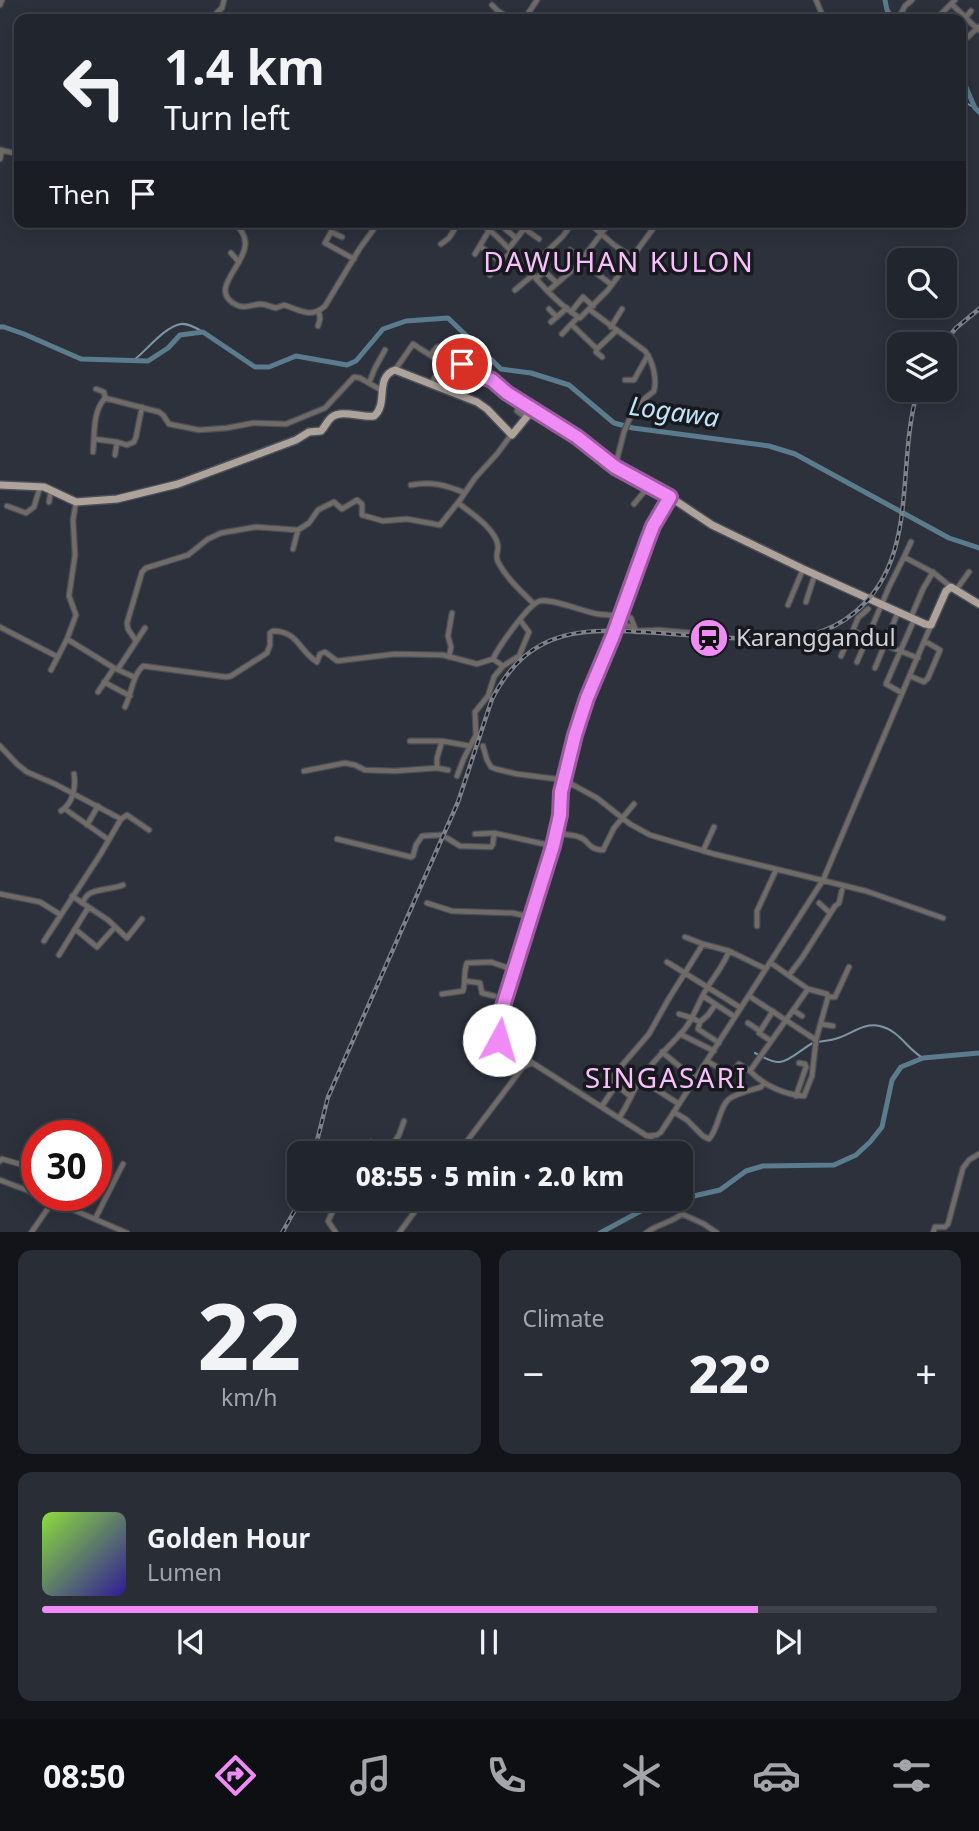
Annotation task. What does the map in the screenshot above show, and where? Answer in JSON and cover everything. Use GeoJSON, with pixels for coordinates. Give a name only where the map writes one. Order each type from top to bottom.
{"type":"FeatureCollection","features":[{"type":"Feature","properties":{"kind":"main road"},"geometry":{"type":"LineString","coordinates":[[0,485],[40,486],[76,502],[117,499],[178,484],[312,432],[321,431],[336,415],[374,416],[380,409],[386,377],[395,370],[481,404],[512,435],[533,410],[577,437],[615,467],[712,524],[913,619],[931,625],[946,591],[953,589],[979,604]]}},
{"type":"Feature","properties":{"kind":"street"},"geometry":{"type":"LineString","coordinates":[[0,5],[2,0]]}},
{"type":"Feature","properties":{"kind":"street"},"geometry":{"type":"LineString","coordinates":[[900,14],[912,0]]}},
{"type":"Feature","properties":{"kind":"street"},"geometry":{"type":"LineString","coordinates":[[942,13],[953,2]]}},
{"type":"Feature","properties":{"kind":"street"},"geometry":{"type":"LineString","coordinates":[[492,5],[503,14]]}},
{"type":"Feature","properties":{"kind":"street"},"geometry":{"type":"LineString","coordinates":[[966,16],[971,11]]}},
{"type":"Feature","properties":{"kind":"street"},"geometry":{"type":"LineString","coordinates":[[968,37],[978,29]]}},
{"type":"Feature","properties":{"kind":"street"},"geometry":{"type":"LineString","coordinates":[[0,159],[1,150]]}},
{"type":"Feature","properties":{"kind":"street"},"geometry":{"type":"LineString","coordinates":[[239,228],[246,242],[245,250],[226,284],[226,294],[233,303],[244,307],[263,304],[276,308],[284,304],[316,313],[329,301],[375,228]]}},
{"type":"Feature","properties":{"kind":"street"},"geometry":{"type":"LineString","coordinates":[[441,244],[449,239],[455,228]]}},
{"type":"Feature","properties":{"kind":"street"},"geometry":{"type":"LineString","coordinates":[[487,228],[548,291],[582,318],[612,285],[654,228]]}},
{"type":"Feature","properties":{"kind":"street"},"geometry":{"type":"LineString","coordinates":[[475,254],[494,228]]}},
{"type":"Feature","properties":{"kind":"street"},"geometry":{"type":"LineString","coordinates":[[504,228],[516,238]]}},
{"type":"Feature","properties":{"kind":"street"},"geometry":{"type":"LineString","coordinates":[[528,270],[569,228]]}},
{"type":"Feature","properties":{"kind":"street"},"geometry":{"type":"LineString","coordinates":[[596,228],[632,257]]}},
{"type":"Feature","properties":{"kind":"street"},"geometry":{"type":"LineString","coordinates":[[548,291],[573,271],[606,228]]}},
{"type":"Feature","properties":{"kind":"street"},"geometry":{"type":"LineString","coordinates":[[490,275],[524,229],[539,239]]}},
{"type":"Feature","properties":{"kind":"street"},"geometry":{"type":"LineString","coordinates":[[342,237],[331,232],[325,243],[354,259]]}},
{"type":"Feature","properties":{"kind":"street"},"geometry":{"type":"LineString","coordinates":[[480,246],[501,262]]}},
{"type":"Feature","properties":{"kind":"street"},"geometry":{"type":"LineString","coordinates":[[570,250],[582,259]]}},
{"type":"Feature","properties":{"kind":"street"},"geometry":{"type":"LineString","coordinates":[[231,253],[239,262]]}},
{"type":"Feature","properties":{"kind":"street"},"geometry":{"type":"LineString","coordinates":[[591,269],[612,285]]}},
{"type":"Feature","properties":{"kind":"street"},"geometry":{"type":"LineString","coordinates":[[515,290],[545,272],[557,283]]}},
{"type":"Feature","properties":{"kind":"street"},"geometry":{"type":"LineString","coordinates":[[551,322],[583,297],[613,329],[648,355],[655,388],[652,394],[638,404],[629,418],[615,467]]}},
{"type":"Feature","properties":{"kind":"street"},"geometry":{"type":"LineString","coordinates":[[549,309],[557,317]]}},
{"type":"Feature","properties":{"kind":"street"},"geometry":{"type":"LineString","coordinates":[[597,349],[613,329],[622,309]]}},
{"type":"Feature","properties":{"kind":"street"},"geometry":{"type":"LineString","coordinates":[[318,326],[319,311]]}},
{"type":"Feature","properties":{"kind":"street"},"geometry":{"type":"LineString","coordinates":[[562,334],[578,317]]}},
{"type":"Feature","properties":{"kind":"street"},"geometry":{"type":"LineString","coordinates":[[572,325],[602,357]]}},
{"type":"Feature","properties":{"kind":"street"},"geometry":{"type":"LineString","coordinates":[[395,370],[413,344],[443,365]]}},
{"type":"Feature","properties":{"kind":"street"},"geometry":{"type":"LineString","coordinates":[[430,355],[440,346],[467,357],[462,364],[463,369],[492,380],[533,410]]}},
{"type":"Feature","properties":{"kind":"street"},"geometry":{"type":"LineString","coordinates":[[369,383],[385,350]]}},
{"type":"Feature","properties":{"kind":"street"},"geometry":{"type":"LineString","coordinates":[[431,385],[450,351]]}},
{"type":"Feature","properties":{"kind":"street"},"geometry":{"type":"LineString","coordinates":[[625,380],[634,380],[648,355]]}},
{"type":"Feature","properties":{"kind":"street"},"geometry":{"type":"LineString","coordinates":[[105,398],[162,414],[169,425],[194,430],[292,422],[325,408],[353,378],[359,377],[382,390]]}},
{"type":"Feature","properties":{"kind":"street"},"geometry":{"type":"LineString","coordinates":[[96,390],[103,391],[105,398]]}},
{"type":"Feature","properties":{"kind":"street"},"geometry":{"type":"LineString","coordinates":[[93,452],[96,416],[105,398]]}},
{"type":"Feature","properties":{"kind":"street"},"geometry":{"type":"LineString","coordinates":[[94,439],[127,444],[134,442],[142,407]]}},
{"type":"Feature","properties":{"kind":"street"},"geometry":{"type":"LineString","coordinates":[[517,411],[526,418]]}},
{"type":"Feature","properties":{"kind":"street"},"geometry":{"type":"LineString","coordinates":[[136,641],[127,623],[142,572],[146,568],[188,555],[208,538],[221,533],[256,527],[298,530],[309,523],[318,510],[334,502],[342,509],[357,500],[362,505],[362,515],[383,521],[403,519],[438,525],[512,435]]}},
{"type":"Feature","properties":{"kind":"street"},"geometry":{"type":"LineString","coordinates":[[115,455],[117,442]]}},
{"type":"Feature","properties":{"kind":"street"},"geometry":{"type":"LineString","coordinates":[[411,485],[439,484],[465,493]]}},
{"type":"Feature","properties":{"kind":"street"},"geometry":{"type":"LineString","coordinates":[[634,504],[649,485]]}},
{"type":"Feature","properties":{"kind":"street"},"geometry":{"type":"LineString","coordinates":[[7,506],[26,513],[34,507],[40,486]]}},
{"type":"Feature","properties":{"kind":"street"},"geometry":{"type":"LineString","coordinates":[[49,502],[51,489]]}},
{"type":"Feature","properties":{"kind":"street"},"geometry":{"type":"LineString","coordinates":[[670,497],[653,526],[611,642],[587,698],[564,779],[553,846],[501,1015],[499,1040],[647,1136],[659,1134],[823,880],[931,625]]}},
{"type":"Feature","properties":{"kind":"street"},"geometry":{"type":"LineString","coordinates":[[51,670],[76,615],[69,596],[75,555],[73,520],[76,502]]}},
{"type":"Feature","properties":{"kind":"street"},"geometry":{"type":"LineString","coordinates":[[458,503],[491,532],[498,545],[498,562],[509,579],[534,604]]}},
{"type":"Feature","properties":{"kind":"street"},"geometry":{"type":"LineString","coordinates":[[293,549],[298,530]]}},
{"type":"Feature","properties":{"kind":"street"},"geometry":{"type":"LineString","coordinates":[[857,662],[911,542]]}},
{"type":"Feature","properties":{"kind":"street"},"geometry":{"type":"LineString","coordinates":[[904,557],[933,572],[953,589],[969,572]]}},
{"type":"Feature","properties":{"kind":"street"},"geometry":{"type":"LineString","coordinates":[[788,605],[803,569]]}},
{"type":"Feature","properties":{"kind":"street"},"geometry":{"type":"LineString","coordinates":[[902,693],[886,685],[923,589],[933,572]]}},
{"type":"Feature","properties":{"kind":"street"},"geometry":{"type":"LineString","coordinates":[[806,601],[815,574]]}},
{"type":"Feature","properties":{"kind":"street"},"geometry":{"type":"LineString","coordinates":[[125,707],[134,677],[144,666],[230,676],[267,653],[270,634],[273,631],[284,631],[296,639],[314,662],[319,661],[320,654],[325,652],[337,661],[396,654],[443,654],[474,664],[483,663],[493,659],[499,647],[534,604],[544,600],[596,614],[631,618],[636,631],[659,630],[714,635]]}},
{"type":"Feature","properties":{"kind":"street"},"geometry":{"type":"LineString","coordinates":[[841,656],[858,618],[868,609]]}},
{"type":"Feature","properties":{"kind":"street"},"geometry":{"type":"LineString","coordinates":[[874,668],[898,612]]}},
{"type":"Feature","properties":{"kind":"street"},"geometry":{"type":"LineString","coordinates":[[449,657],[451,647],[448,631],[452,613]]}},
{"type":"Feature","properties":{"kind":"street"},"geometry":{"type":"LineString","coordinates":[[457,776],[477,732],[475,712],[488,696],[494,677],[503,666],[519,656],[529,633],[520,620]]}},
{"type":"Feature","properties":{"kind":"street"},"geometry":{"type":"LineString","coordinates":[[0,627],[58,657]]}},
{"type":"Feature","properties":{"kind":"street"},"geometry":{"type":"LineString","coordinates":[[98,692],[145,628]]}},
{"type":"Feature","properties":{"kind":"street"},"geometry":{"type":"LineString","coordinates":[[853,631],[918,658]]}},
{"type":"Feature","properties":{"kind":"street"},"geometry":{"type":"LineString","coordinates":[[67,639],[134,677]]}},
{"type":"Feature","properties":{"kind":"street"},"geometry":{"type":"LineString","coordinates":[[910,676],[924,682],[940,650],[924,642]]}},
{"type":"Feature","properties":{"kind":"street"},"geometry":{"type":"LineString","coordinates":[[493,659],[503,666]]}},
{"type":"Feature","properties":{"kind":"street"},"geometry":{"type":"LineString","coordinates":[[104,682],[130,696]]}},
{"type":"Feature","properties":{"kind":"street"},"geometry":{"type":"LineString","coordinates":[[411,741],[442,741],[470,746]]}},
{"type":"Feature","properties":{"kind":"street"},"geometry":{"type":"LineString","coordinates":[[437,768],[442,741]]}},
{"type":"Feature","properties":{"kind":"street"},"geometry":{"type":"LineString","coordinates":[[0,746],[22,769],[121,819]]}},
{"type":"Feature","properties":{"kind":"street"},"geometry":{"type":"LineString","coordinates":[[483,746],[487,761],[496,769],[564,779],[650,835],[776,870],[866,891],[943,918]]}},
{"type":"Feature","properties":{"kind":"street"},"geometry":{"type":"LineString","coordinates":[[304,771],[345,763],[365,770],[448,769]]}},
{"type":"Feature","properties":{"kind":"street"},"geometry":{"type":"LineString","coordinates":[[74,774],[74,794],[63,810],[109,840]]}},
{"type":"Feature","properties":{"kind":"street"},"geometry":{"type":"LineString","coordinates":[[556,833],[578,836],[591,847],[605,849],[614,828],[634,804]]}},
{"type":"Feature","properties":{"kind":"street"},"geometry":{"type":"LineString","coordinates":[[87,825],[98,806]]}},
{"type":"Feature","properties":{"kind":"street"},"geometry":{"type":"LineString","coordinates":[[44,941],[121,819],[127,815],[149,830]]}},
{"type":"Feature","properties":{"kind":"street"},"geometry":{"type":"LineString","coordinates":[[703,851],[713,827]]}},
{"type":"Feature","properties":{"kind":"street"},"geometry":{"type":"LineString","coordinates":[[475,834],[494,833],[553,846]]}},
{"type":"Feature","properties":{"kind":"street"},"geometry":{"type":"LineString","coordinates":[[447,838],[458,846],[491,847],[494,833]]}},
{"type":"Feature","properties":{"kind":"street"},"geometry":{"type":"LineString","coordinates":[[337,839],[412,857],[422,836],[441,835]]}},
{"type":"Feature","properties":{"kind":"street"},"geometry":{"type":"LineString","coordinates":[[757,926],[757,911],[776,870]]}},
{"type":"Feature","properties":{"kind":"street"},"geometry":{"type":"LineString","coordinates":[[82,903],[91,892],[123,886]]}},
{"type":"Feature","properties":{"kind":"street"},"geometry":{"type":"LineString","coordinates":[[789,975],[839,903],[842,890]]}},
{"type":"Feature","properties":{"kind":"street"},"geometry":{"type":"LineString","coordinates":[[0,894],[40,902],[61,915]]}},
{"type":"Feature","properties":{"kind":"street"},"geometry":{"type":"LineString","coordinates":[[72,896],[127,938],[142,919]]}},
{"type":"Feature","properties":{"kind":"street"},"geometry":{"type":"LineString","coordinates":[[427,903],[452,911],[530,917]]}},
{"type":"Feature","properties":{"kind":"street"},"geometry":{"type":"LineString","coordinates":[[819,903],[830,913]]}},
{"type":"Feature","properties":{"kind":"street"},"geometry":{"type":"LineString","coordinates":[[59,956],[88,908]]}},
{"type":"Feature","properties":{"kind":"street"},"geometry":{"type":"LineString","coordinates":[[75,929],[97,947],[115,927]]}},
{"type":"Feature","properties":{"kind":"street"},"geometry":{"type":"LineString","coordinates":[[685,937],[729,950],[766,969]]}},
{"type":"Feature","properties":{"kind":"street"},"geometry":{"type":"LineString","coordinates":[[631,1097],[611,1078],[646,1039],[703,944]]}},
{"type":"Feature","properties":{"kind":"street"},"geometry":{"type":"LineString","coordinates":[[619,1118],[640,1079],[692,1018],[729,950]]}},
{"type":"Feature","properties":{"kind":"street"},"geometry":{"type":"LineString","coordinates":[[442,994],[461,992],[466,981],[467,963],[491,962],[514,970]]}},
{"type":"Feature","properties":{"kind":"street"},"geometry":{"type":"LineString","coordinates":[[667,962],[741,1008]]}},
{"type":"Feature","properties":{"kind":"street"},"geometry":{"type":"LineString","coordinates":[[771,963],[808,989],[833,998],[849,967]]}},
{"type":"Feature","properties":{"kind":"street"},"geometry":{"type":"LineString","coordinates":[[466,981],[480,983],[482,993],[495,996]]}},
{"type":"Feature","properties":{"kind":"street"},"geometry":{"type":"LineString","coordinates":[[750,1070],[808,989]]}},
{"type":"Feature","properties":{"kind":"street"},"geometry":{"type":"LineString","coordinates":[[703,996],[735,1017]]}},
{"type":"Feature","properties":{"kind":"street"},"geometry":{"type":"LineString","coordinates":[[749,996],[816,1042]]}},
{"type":"Feature","properties":{"kind":"street"},"geometry":{"type":"LineString","coordinates":[[708,1060],[729,1074],[739,1065],[750,1070],[764,1083],[796,1096],[804,1096],[828,997]]}},
{"type":"Feature","properties":{"kind":"street"},"geometry":{"type":"LineString","coordinates":[[715,1005],[698,1029],[719,1042]]}},
{"type":"Feature","properties":{"kind":"street"},"geometry":{"type":"LineString","coordinates":[[793,1010],[802,1016]]}},
{"type":"Feature","properties":{"kind":"street"},"geometry":{"type":"LineString","coordinates":[[760,1031],[773,1012]]}},
{"type":"Feature","properties":{"kind":"street"},"geometry":{"type":"LineString","coordinates":[[679,1014],[700,1023]]}},
{"type":"Feature","properties":{"kind":"street"},"geometry":{"type":"LineString","coordinates":[[748,1023],[771,1041]]}},
{"type":"Feature","properties":{"kind":"street"},"geometry":{"type":"LineString","coordinates":[[821,1024],[833,1026]]}},
{"type":"Feature","properties":{"kind":"street"},"geometry":{"type":"LineString","coordinates":[[680,1034],[714,1051]]}},
{"type":"Feature","properties":{"kind":"street"},"geometry":{"type":"LineString","coordinates":[[662,1052],[695,1079]]}},
{"type":"Feature","properties":{"kind":"street"},"geometry":{"type":"LineString","coordinates":[[467,1141],[523,1068],[533,1063]]}},
{"type":"Feature","properties":{"kind":"street"},"geometry":{"type":"LineString","coordinates":[[796,1096],[806,1066],[799,1063]]}},
{"type":"Feature","properties":{"kind":"street"},"geometry":{"type":"LineString","coordinates":[[640,1079],[679,1104]]}},
{"type":"Feature","properties":{"kind":"street"},"geometry":{"type":"LineString","coordinates":[[674,1112],[709,1139],[729,1099],[761,1087],[764,1083]]}},
{"type":"Feature","properties":{"kind":"street"},"geometry":{"type":"LineString","coordinates":[[602,1106],[616,1085]]}},
{"type":"Feature","properties":{"kind":"street"},"geometry":{"type":"LineString","coordinates":[[395,1141],[404,1121]]}},
{"type":"Feature","properties":{"kind":"street"},"geometry":{"type":"LineString","coordinates":[[650,1136],[652,1141]]}},
{"type":"Feature","properties":{"kind":"street"},"geometry":{"type":"LineString","coordinates":[[933,1232],[935,1227],[947,1226],[964,1168],[969,1160],[979,1154]]}},
{"type":"Feature","properties":{"kind":"street"},"geometry":{"type":"LineString","coordinates":[[0,1161],[2,1159],[21,1166]]}},
{"type":"Feature","properties":{"kind":"street"},"geometry":{"type":"LineString","coordinates":[[95,1219],[123,1164]]}},
{"type":"Feature","properties":{"kind":"street"},"geometry":{"type":"LineString","coordinates":[[0,1180],[21,1188]]}},
{"type":"Feature","properties":{"kind":"street"},"geometry":{"type":"LineString","coordinates":[[32,1232],[46,1211]]}},
{"type":"Feature","properties":{"kind":"street"},"geometry":{"type":"LineString","coordinates":[[76,1211],[125,1232]]}},
{"type":"Feature","properties":{"kind":"street"},"geometry":{"type":"LineString","coordinates":[[333,1211],[328,1221],[335,1232]]}},
{"type":"Feature","properties":{"kind":"street"},"geometry":{"type":"LineString","coordinates":[[400,1232],[414,1211]]}},
{"type":"Feature","properties":{"kind":"street"},"geometry":{"type":"LineString","coordinates":[[647,1232],[682,1214],[716,1232]]}},
{"type":"Feature","properties":{"kind":"waterway"},"geometry":{"type":"LineString","coordinates":[[885,0],[890,14]]}},
{"type":"Feature","properties":{"kind":"waterway"},"geometry":{"type":"LineString","coordinates":[[966,87],[979,112]]}},
{"type":"Feature","properties":{"kind":"waterway"},"geometry":{"type":"LineString","coordinates":[[966,103],[975,108]]}},
{"type":"Feature","properties":{"kind":"waterway","name":"Logawa"},"geometry":{"type":"LineString","coordinates":[[0,327],[24,334],[81,359],[148,361],[168,348],[180,335],[203,332],[255,367],[269,367],[296,356],[347,365],[356,361],[383,329],[406,321],[448,318],[501,369],[531,373],[569,385],[614,423],[633,428],[769,446],[795,454],[949,538],[979,548]]}},
{"type":"Feature","properties":{"kind":"waterway"},"geometry":{"type":"LineString","coordinates":[[134,360],[162,334],[175,326],[186,324],[203,332]]}},
{"type":"Feature","properties":{"kind":"waterway"},"geometry":{"type":"LineString","coordinates":[[755,1053],[771,1061],[780,1062],[813,1043],[835,1039],[874,1025],[893,1032],[923,1058]]}},
{"type":"Feature","properties":{"kind":"waterway"},"geometry":{"type":"LineString","coordinates":[[602,1232],[650,1206],[720,1190],[746,1171],[763,1166],[834,1165],[856,1155],[882,1127],[892,1080],[901,1067],[923,1058],[979,1053]]}},
{"type":"Feature","properties":{"kind":"railway"},"geometry":{"type":"LineString","coordinates":[[953,332],[979,309]]}},
{"type":"Feature","properties":{"kind":"railway"},"geometry":{"type":"LineString","coordinates":[[317,1141],[328,1097],[458,802],[492,699],[507,674],[524,656],[543,644],[563,636],[585,632],[633,631],[768,640],[813,634],[844,620],[875,591],[889,566],[903,509],[911,419],[915,402]]}},
{"type":"Feature","properties":{"kind":"railway"},"geometry":{"type":"LineString","coordinates":[[283,1232],[294,1211]]}},
{"type":"Feature","properties":{"kind":"place","name":"Karanggandul"},"geometry":{"type":"Point","coordinates":[709,638]}},
{"type":"Feature","properties":{"kind":"district","name":"DAWUHAN KULON"},"geometry":{"type":"Point","coordinates":[619,262]}},
{"type":"Feature","properties":{"kind":"district","name":"SINGASARI"},"geometry":{"type":"Point","coordinates":[666,1078]}},
{"type":"Feature","properties":{"kind":"route"},"geometry":{"type":"LineString","coordinates":[[462,364],[463,369],[492,380],[507,393],[577,437],[615,467],[670,497],[653,526],[575,735],[560,797],[560,815],[553,846],[503,1006],[499,1040]]}}]}
